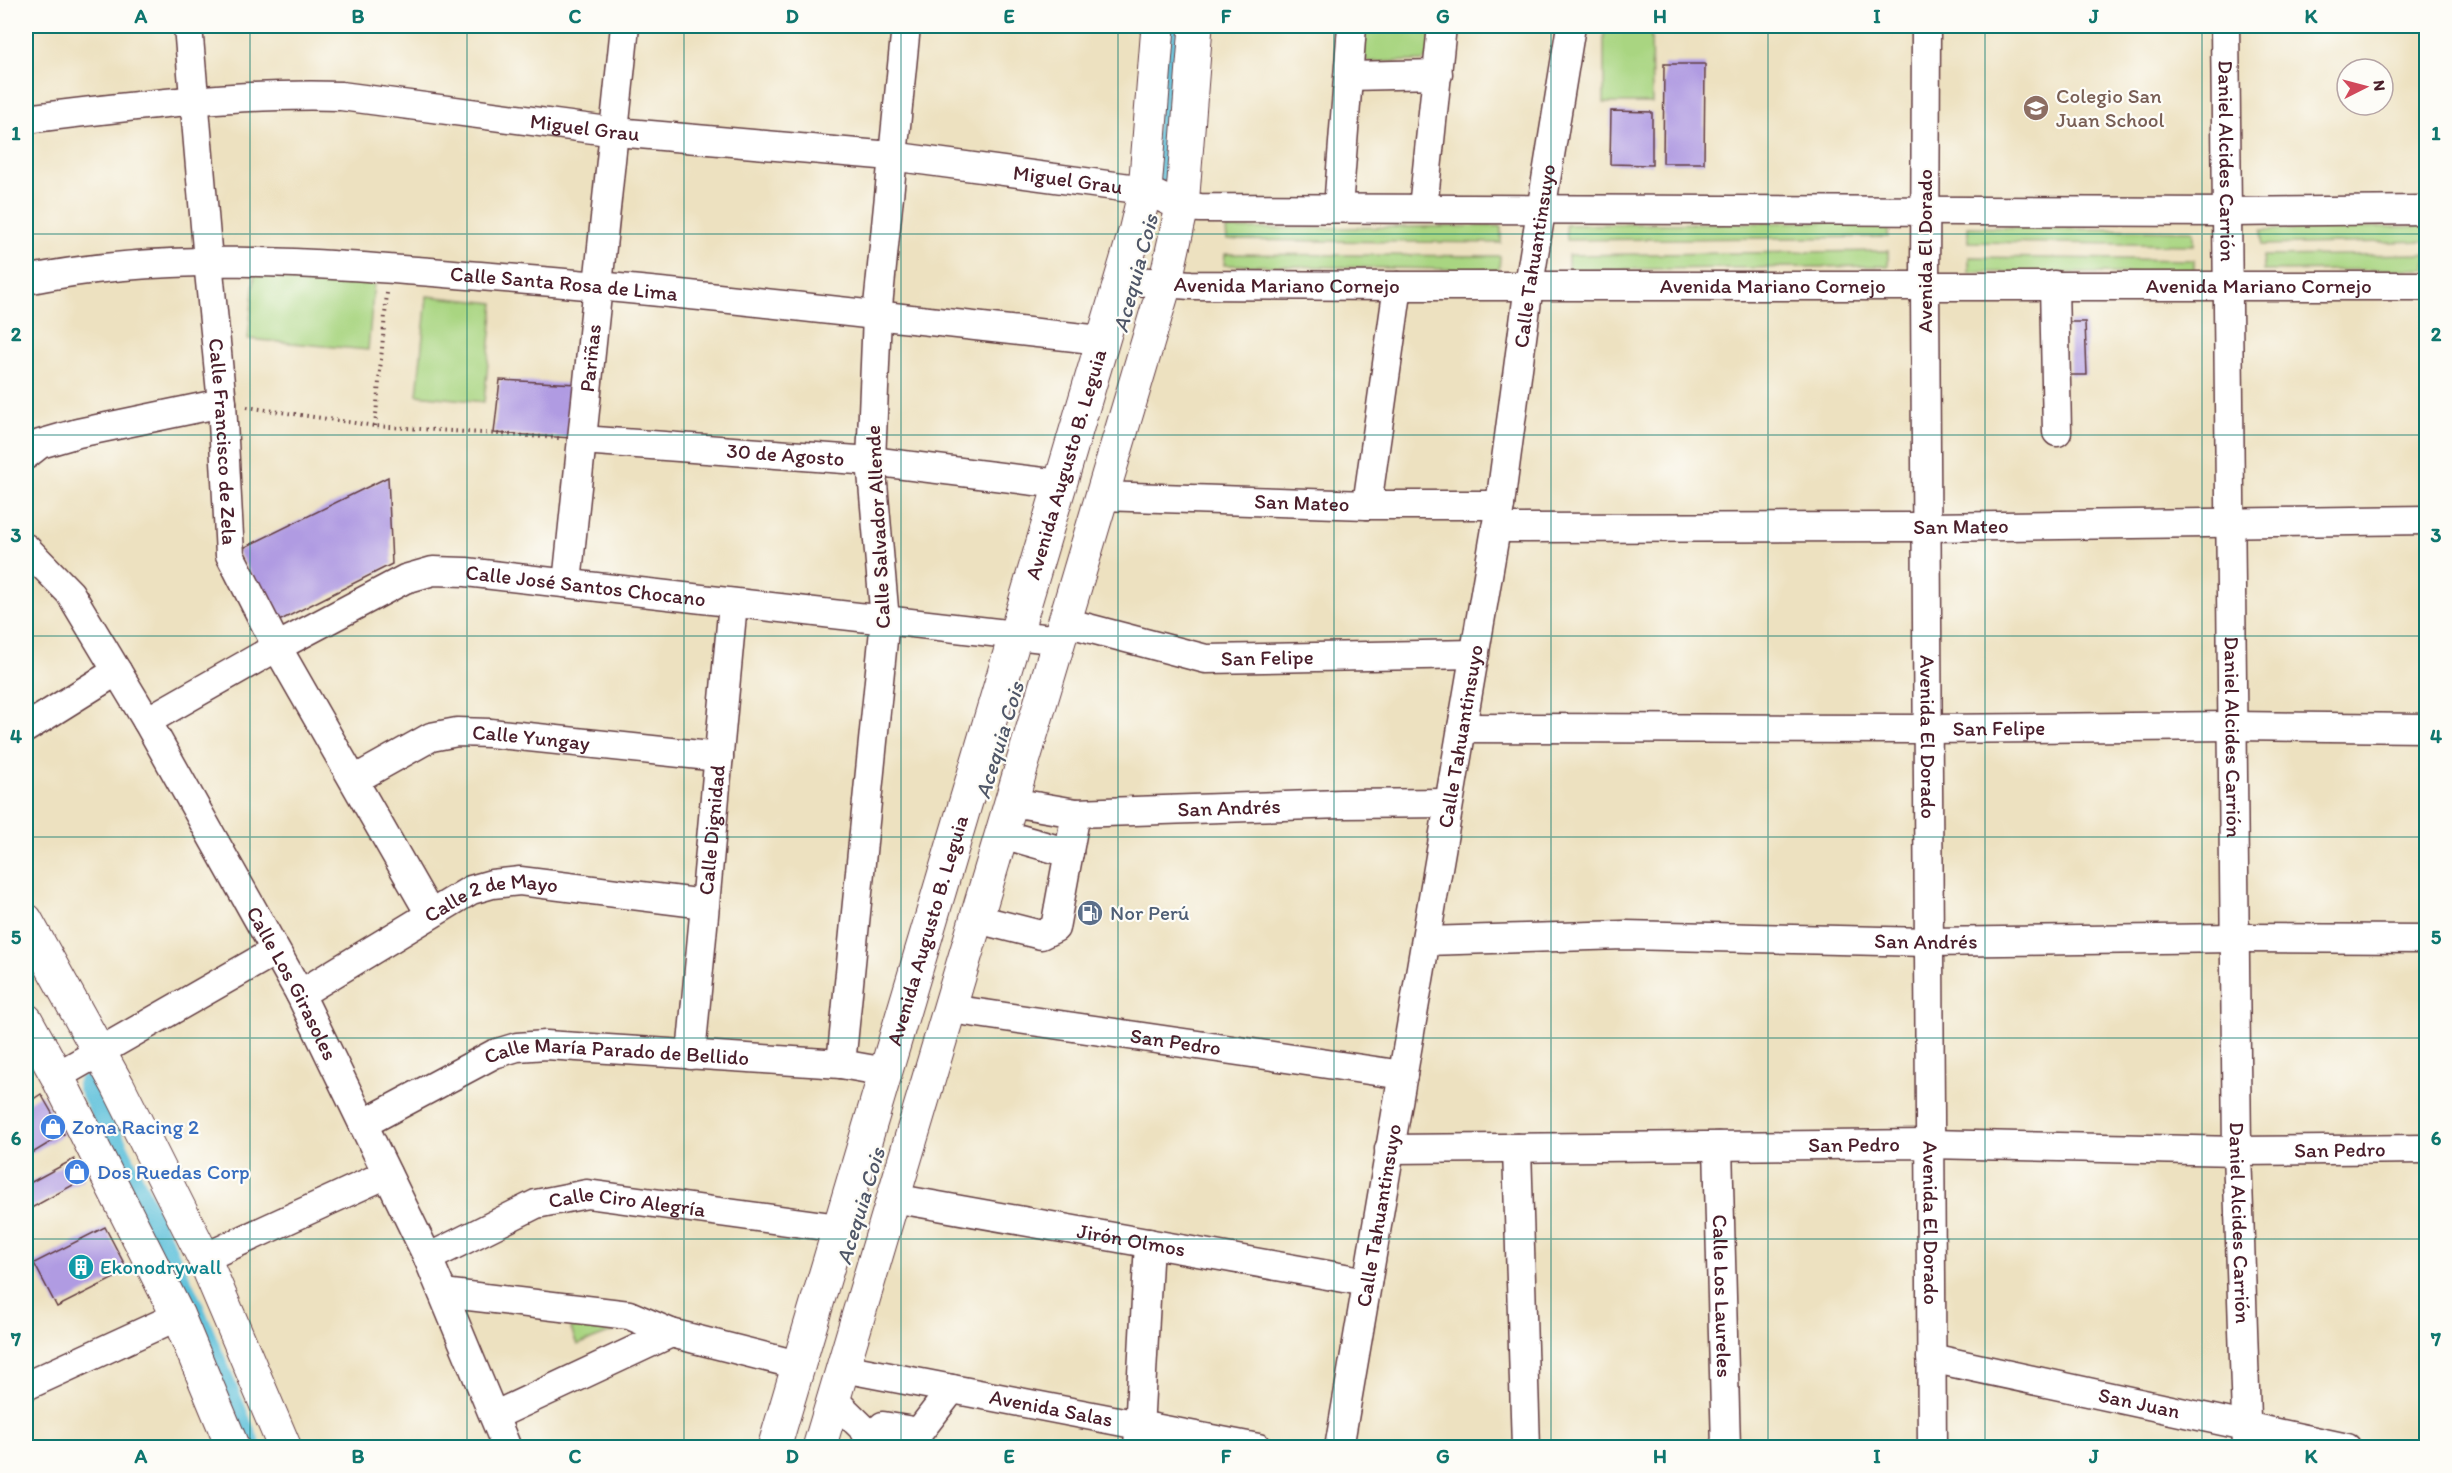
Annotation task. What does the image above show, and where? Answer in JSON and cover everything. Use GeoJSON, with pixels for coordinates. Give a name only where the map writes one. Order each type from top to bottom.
{"type":"FeatureCollection","features":[{"type":"Feature","properties":{"kind":"main road","name":"Avenida Augusto B. Leguia"},"geometry":{"type":"LineString","coordinates":[[774,1448],[1102,340],[1122,280],[1146,190],[1158,26]]}},
{"type":"Feature","properties":{"kind":"main road","name":"Avenida Augusto B. Leguia"},"geometry":{"type":"LineString","coordinates":[[819,1448],[1164,284],[1182,207],[1196,26]]}},
{"type":"Feature","properties":{"kind":"main road"},"geometry":{"type":"LineString","coordinates":[[26,920],[99,1053],[204,1258],[285,1448]]}},
{"type":"Feature","properties":{"kind":"main road"},"geometry":{"type":"LineString","coordinates":[[26,1020],[57,1076],[178,1316],[233,1448]]}},
{"type":"Feature","properties":{"kind":"street","name":"Calle Francisco de Zela"},"geometry":{"type":"LineString","coordinates":[[188,26],[222,403],[230,555],[278,647],[430,914]]}},
{"type":"Feature","properties":{"kind":"street","name":"Pariñas"},"geometry":{"type":"LineString","coordinates":[[567,584],[616,132],[625,26]]}},
{"type":"Feature","properties":{"kind":"street","name":"Calle Salvador Allende"},"geometry":{"type":"LineString","coordinates":[[841,1064],[885,620],[871,461],[877,316],[891,156],[906,26]]}},
{"type":"Feature","properties":{"kind":"street"},"geometry":{"type":"LineString","coordinates":[[1338,208],[1352,26]]}},
{"type":"Feature","properties":{"kind":"street"},"geometry":{"type":"LineString","coordinates":[[1424,208],[1442,26]]}},
{"type":"Feature","properties":{"kind":"street","name":"Calle Tahuantinsuyo"},"geometry":{"type":"LineString","coordinates":[[1339,1448],[1498,516],[1528,285],[1571,26]]}},
{"type":"Feature","properties":{"kind":"street","name":"Avenida El Dorado"},"geometry":{"type":"LineString","coordinates":[[1926,26],[1924,288],[1932,1448]]}},
{"type":"Feature","properties":{"kind":"street","name":"Daniel Alcides Carrión"},"geometry":{"type":"LineString","coordinates":[[2225,26],[2237,1151],[2247,1438]]}},
{"type":"Feature","properties":{"kind":"street"},"geometry":{"type":"LineString","coordinates":[[1349,76],[1438,74]]}},
{"type":"Feature","properties":{"kind":"street","name":"Miguel Grau"},"geometry":{"type":"LineString","coordinates":[[26,119],[195,101],[302,95],[341,96],[616,132],[891,156],[1146,190]]}},
{"type":"Feature","properties":{"kind":"street"},"geometry":{"type":"LineString","coordinates":[[1146,190],[1182,207],[2228,212],[2427,210]]}},
{"type":"Feature","properties":{"kind":"street","name":"Calle Santa Rosa de Lima"},"geometry":{"type":"LineString","coordinates":[[26,280],[90,269],[208,261],[316,262],[599,285],[1102,340]]}},
{"type":"Feature","properties":{"kind":"street","name":"Avenida Mariano Cornejo"},"geometry":{"type":"LineString","coordinates":[[1122,280],[1164,284],[1398,286],[1924,288],[2054,285],[2427,286]]}},
{"type":"Feature","properties":{"kind":"street"},"geometry":{"type":"LineString","coordinates":[[2054,285],[2057,432]]}},
{"type":"Feature","properties":{"kind":"street"},"geometry":{"type":"LineString","coordinates":[[1367,506],[1398,286]]}},
{"type":"Feature","properties":{"kind":"street"},"geometry":{"type":"LineString","coordinates":[[26,455],[40,444],[222,403]]}},
{"type":"Feature","properties":{"kind":"street","name":"30 de Agosto"},"geometry":{"type":"LineString","coordinates":[[582,440],[871,461],[1060,484]]}},
{"type":"Feature","properties":{"kind":"street","name":"San Mateo"},"geometry":{"type":"LineString","coordinates":[[1102,496],[1367,506],[1498,516],[1926,526],[2427,520]]}},
{"type":"Feature","properties":{"kind":"street","name":"Calle Los Girasoles"},"geometry":{"type":"LineString","coordinates":[[26,548],[70,593],[147,721],[300,994],[428,1258],[496,1415],[507,1448]]}},
{"type":"Feature","properties":{"kind":"street","name":"Calle José Santos Chocano"},"geometry":{"type":"LineString","coordinates":[[147,721],[405,579],[433,571],[1016,634],[1061,634]]}},
{"type":"Feature","properties":{"kind":"street","name":"Calle Dignidad"},"geometry":{"type":"LineString","coordinates":[[691,1055],[733,603]]}},
{"type":"Feature","properties":{"kind":"street","name":"San Felipe"},"geometry":{"type":"LineString","coordinates":[[1061,634],[1206,659],[1475,654]]}},
{"type":"Feature","properties":{"kind":"street"},"geometry":{"type":"LineString","coordinates":[[26,728],[117,671]]}},
{"type":"Feature","properties":{"kind":"street","name":"San Felipe"},"geometry":{"type":"LineString","coordinates":[[1462,728],[1927,729],[2233,726],[2427,728]]}},
{"type":"Feature","properties":{"kind":"street","name":"Calle Yungay"},"geometry":{"type":"LineString","coordinates":[[354,780],[431,737],[457,732],[490,733],[718,758]]}},
{"type":"Feature","properties":{"kind":"street","name":"San Andrés"},"geometry":{"type":"LineString","coordinates":[[1011,802],[1076,813],[1341,804],[1448,803]]}},
{"type":"Feature","properties":{"kind":"street"},"geometry":{"type":"LineString","coordinates":[[977,919],[1041,935],[1055,928],[1076,813]]}},
{"type":"Feature","properties":{"kind":"street"},"geometry":{"type":"LineString","coordinates":[[1002,834],[1069,853]]}},
{"type":"Feature","properties":{"kind":"street","name":"Calle 2 de Mayo"},"geometry":{"type":"LineString","coordinates":[[300,994],[471,890],[492,884],[520,881],[705,904]]}},
{"type":"Feature","properties":{"kind":"street","name":"San Andrés"},"geometry":{"type":"LineString","coordinates":[[1426,941],[1624,935],[1928,942],[2235,938],[2427,939]]}},
{"type":"Feature","properties":{"kind":"street"},"geometry":{"type":"LineString","coordinates":[[57,1076],[275,951]]}},
{"type":"Feature","properties":{"kind":"street","name":"San Pedro"},"geometry":{"type":"LineString","coordinates":[[950,1009],[1403,1075]]}},
{"type":"Feature","properties":{"kind":"street","name":"Calle María Parado de Bellido"},"geometry":{"type":"LineString","coordinates":[[363,1124],[494,1054],[517,1047],[546,1045],[841,1064],[886,1072]]}},
{"type":"Feature","properties":{"kind":"street","name":"San Pedro"},"geometry":{"type":"LineString","coordinates":[[1389,1149],[1929,1144],[2237,1151],[2427,1149]]}},
{"type":"Feature","properties":{"kind":"street","name":"Calle Los Laureles"},"geometry":{"type":"LineString","coordinates":[[1718,1146],[1726,1448]]}},
{"type":"Feature","properties":{"kind":"street"},"geometry":{"type":"LineString","coordinates":[[1517,1148],[1526,1448]]}},
{"type":"Feature","properties":{"kind":"street"},"geometry":{"type":"LineString","coordinates":[[204,1258],[387,1174]]}},
{"type":"Feature","properties":{"kind":"street","name":"Calle Ciro Alegría"},"geometry":{"type":"LineString","coordinates":[[428,1258],[536,1204],[586,1194],[839,1228]]}},
{"type":"Feature","properties":{"kind":"street","name":"Jirón Olmos"},"geometry":{"type":"LineString","coordinates":[[893,1198],[1367,1282]]}},
{"type":"Feature","properties":{"kind":"street"},"geometry":{"type":"LineString","coordinates":[[1139,1436],[1149,1243]]}},
{"type":"Feature","properties":{"kind":"street"},"geometry":{"type":"LineString","coordinates":[[443,1293],[629,1315],[671,1333],[798,1365]]}},
{"type":"Feature","properties":{"kind":"street"},"geometry":{"type":"LineString","coordinates":[[26,1386],[178,1316]]}},
{"type":"Feature","properties":{"kind":"street"},"geometry":{"type":"LineString","coordinates":[[496,1415],[671,1333]]}},
{"type":"Feature","properties":{"kind":"street","name":"San Juan"},"geometry":{"type":"LineString","coordinates":[[1932,1358],[2247,1438],[2347,1448]]}},
{"type":"Feature","properties":{"kind":"street","name":"Avenida Salas"},"geometry":{"type":"LineString","coordinates":[[843,1368],[952,1389],[1139,1436],[1258,1448]]}},
{"type":"Feature","properties":{"kind":"street"},"geometry":{"type":"LineString","coordinates":[[833,1399],[872,1439],[883,1426],[919,1432],[952,1389]]}},
{"type":"Feature","properties":{"kind":"path"},"geometry":{"type":"LineString","coordinates":[[375,426],[389,268]]}},
{"type":"Feature","properties":{"kind":"path"},"geometry":{"type":"LineString","coordinates":[[222,403],[375,426],[582,440]]}},
{"type":"Feature","properties":{"kind":"green space"},"geometry":{"type":"Polygon","coordinates":[[[1365,26],[1432,26],[1429,57],[1422,61],[1369,62],[1364,58],[1365,26]]]}},
{"type":"Feature","properties":{"kind":"green space"},"geometry":{"type":"Polygon","coordinates":[[[1604,26],[1651,26],[1652,103],[1604,103],[1604,26]]]}},
{"type":"Feature","properties":{"kind":"green space"},"geometry":{"type":"Polygon","coordinates":[[[1888,221],[1888,237],[1567,240],[1566,225],[1888,221]]]}},
{"type":"Feature","properties":{"kind":"green space"},"geometry":{"type":"Polygon","coordinates":[[[1501,226],[1501,243],[1227,240],[1226,229],[1501,226]]]}},
{"type":"Feature","properties":{"kind":"green space"},"geometry":{"type":"Polygon","coordinates":[[[2426,226],[2426,241],[2262,245],[2262,230],[2426,226]]]}},
{"type":"Feature","properties":{"kind":"green space"},"geometry":{"type":"Polygon","coordinates":[[[1968,227],[2194,231],[2194,245],[1968,242],[1968,227]]]}},
{"type":"Feature","properties":{"kind":"green space"},"geometry":{"type":"Polygon","coordinates":[[[1888,251],[1888,266],[1568,270],[1568,255],[1888,251]]]}},
{"type":"Feature","properties":{"kind":"green space"},"geometry":{"type":"Polygon","coordinates":[[[1225,254],[1500,256],[1499,270],[1224,265],[1225,254]]]}},
{"type":"Feature","properties":{"kind":"green space"},"geometry":{"type":"Polygon","coordinates":[[[2426,254],[2426,269],[2263,271],[2263,256],[2426,254]]]}},
{"type":"Feature","properties":{"kind":"green space"},"geometry":{"type":"Polygon","coordinates":[[[1969,257],[2194,260],[2194,274],[1969,272],[1969,257]]]}},
{"type":"Feature","properties":{"kind":"green space"},"geometry":{"type":"Polygon","coordinates":[[[255,272],[374,283],[368,350],[248,339],[255,272]]]}},
{"type":"Feature","properties":{"kind":"green space"},"geometry":{"type":"Polygon","coordinates":[[[427,296],[494,303],[484,402],[417,395],[427,296]]]}},
{"type":"Feature","properties":{"kind":"green space"},"geometry":{"type":"Polygon","coordinates":[[[564,1311],[636,1323],[577,1345],[564,1311]]]}},
{"type":"Feature","properties":{"kind":"building"},"geometry":{"type":"Polygon","coordinates":[[[1664,64],[1705,64],[1704,163],[1663,163],[1664,64]]]}},
{"type":"Feature","properties":{"kind":"building"},"geometry":{"type":"Polygon","coordinates":[[[1611,111],[1652,112],[1652,165],[1610,164],[1611,111]]]}},
{"type":"Feature","properties":{"kind":"building"},"geometry":{"type":"Polygon","coordinates":[[[2069,322],[2085,322],[2087,375],[2070,375],[2069,322]]]}},
{"type":"Feature","properties":{"kind":"building"},"geometry":{"type":"Polygon","coordinates":[[[500,380],[577,384],[572,438],[494,433],[500,380]]]}},
{"type":"Feature","properties":{"kind":"building"},"geometry":{"type":"Polygon","coordinates":[[[388,477],[392,564],[279,621],[237,551],[388,477]]]}},
{"type":"Feature","properties":{"kind":"building"},"geometry":{"type":"Polygon","coordinates":[[[41,1094],[64,1134],[26,1157],[26,1104],[41,1094]]]}},
{"type":"Feature","properties":{"kind":"building"},"geometry":{"type":"Polygon","coordinates":[[[74,1159],[84,1179],[26,1211],[26,1185],[74,1159]]]}},
{"type":"Feature","properties":{"kind":"building","name":"Ekonodrywall"},"geometry":{"type":"Polygon","coordinates":[[[105,1227],[128,1271],[57,1307],[34,1263],[105,1227]]]}},
{"type":"Feature","properties":{"kind":"waterway","name":"Acequia Cois"},"geometry":{"type":"LineString","coordinates":[[1158,185],[1165,152],[1175,26]]}},
{"type":"Feature","properties":{"kind":"waterway"},"geometry":{"type":"LineString","coordinates":[[88,1085],[193,1308],[251,1448]]}},
{"type":"Feature","properties":{"kind":"place","name":"Colegio San Juan School"},"geometry":{"type":"Point","coordinates":[2036,108]}},
{"type":"Feature","properties":{"kind":"place","name":"Nor Perú"},"geometry":{"type":"Point","coordinates":[1090,913]}},
{"type":"Feature","properties":{"kind":"place","name":"Zona Racing 2"},"geometry":{"type":"Point","coordinates":[53,1127]}},
{"type":"Feature","properties":{"kind":"place","name":"Dos Ruedas Corp"},"geometry":{"type":"Point","coordinates":[77,1172]}},
{"type":"Feature","properties":{"kind":"place","name":"Ekonodrywall"},"geometry":{"type":"Point","coordinates":[81,1267]}}]}
